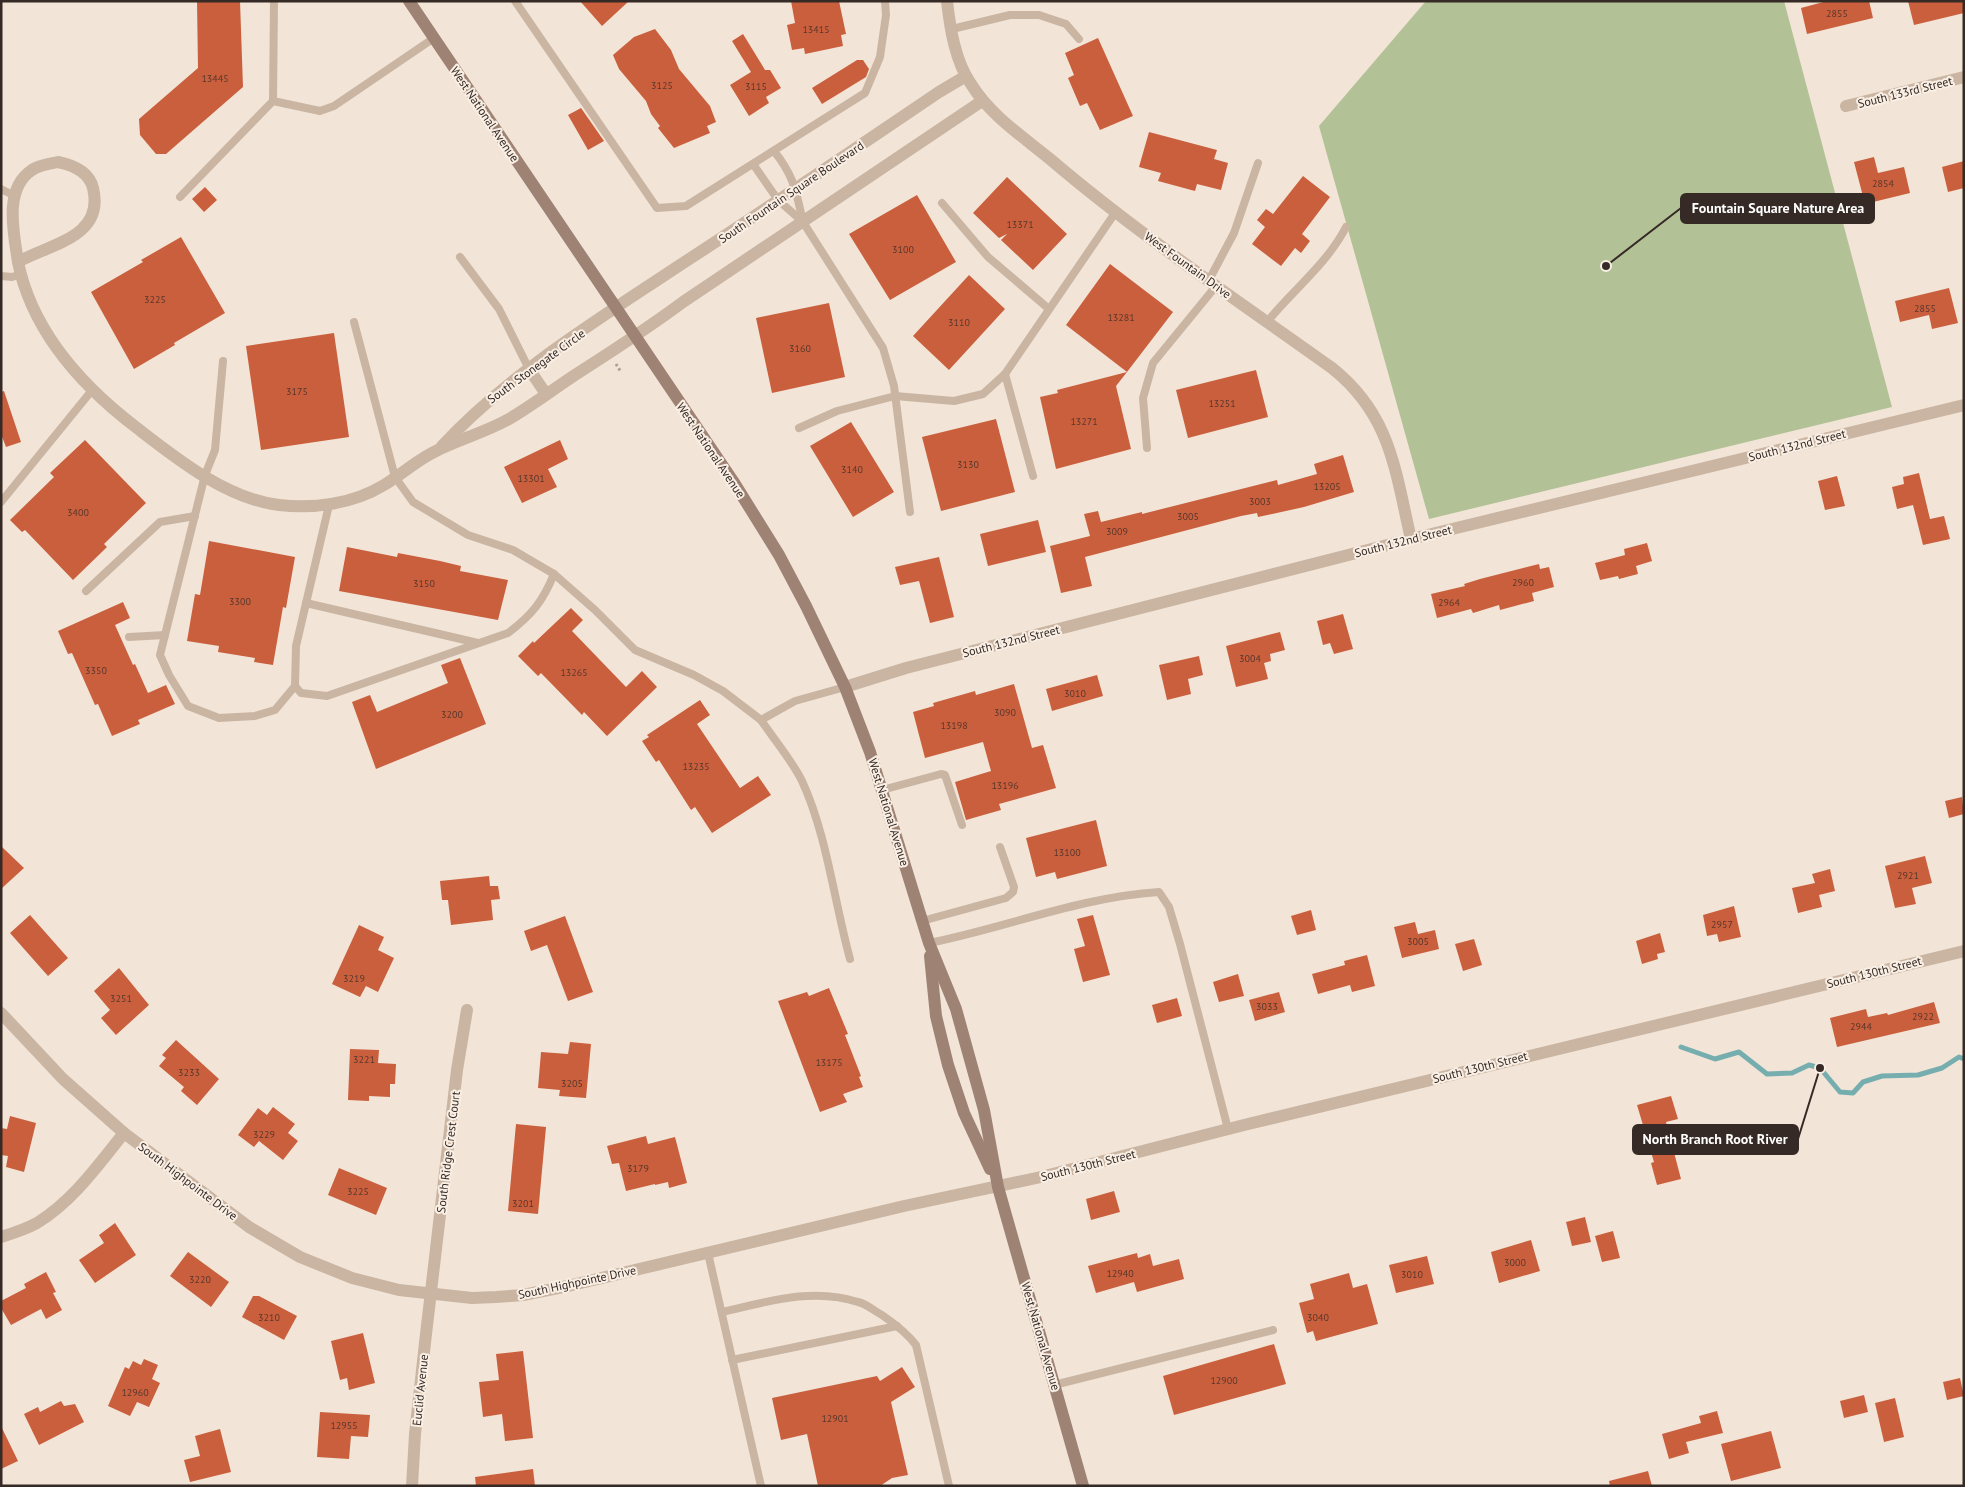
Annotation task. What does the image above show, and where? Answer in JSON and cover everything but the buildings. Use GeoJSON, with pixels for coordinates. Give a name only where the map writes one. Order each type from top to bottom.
{"type":"FeatureCollection","features":[{"type":"Feature","properties":{"kind":"main road","name":"West National Avenue"},"geometry":{"type":"LineString","coordinates":[[410,1],[733,481],[779,555],[846,687],[870,752],[928,943],[959,1018],[984,1110],[998,1187],[1082,1486]]}},
{"type":"Feature","properties":{"kind":"main road","name":"West National Avenue"},"geometry":{"type":"LineString","coordinates":[[928,943],[936,1016],[948,1065],[964,1113],[998,1187]]}},
{"type":"Feature","properties":{"kind":"street","name":"West Fountain Drive"},"geometry":{"type":"LineString","coordinates":[[947,1],[958,53],[966,76],[982,101],[1115,213],[1343,376],[1359,393],[1375,416],[1389,444],[1412,539]]}},
{"type":"Feature","properties":{"kind":"street","name":"South Fountain Square Boulevard"},"geometry":{"type":"LineString","coordinates":[[616,308],[939,92],[966,76]]}},
{"type":"Feature","properties":{"kind":"street","name":"South 133rd Street"},"geometry":{"type":"LineString","coordinates":[[1846,106],[1964,77]]}},
{"type":"Feature","properties":{"kind":"street"},"geometry":{"type":"LineString","coordinates":[[635,337],[683,302],[982,101]]}},
{"type":"Feature","properties":{"kind":"street","name":"South Stonegate Circle"},"geometry":{"type":"LineString","coordinates":[[20,268],[33,253],[66,240],[81,231],[93,215],[96,200],[92,185],[78,168],[58,162],[38,166],[31,170],[19,185],[15,196],[13,230],[20,268],[33,310],[68,362],[124,418],[179,460],[225,488],[254,500],[277,505],[301,507],[329,505],[358,497],[383,486],[438,449],[486,431],[510,418],[635,337]]}},
{"type":"Feature","properties":{"kind":"street","name":"South Stonegate Circle"},"geometry":{"type":"LineString","coordinates":[[438,449],[496,393],[616,308]]}},
{"type":"Feature","properties":{"kind":"street"},"geometry":{"type":"LineString","coordinates":[[528,369],[546,394]]}},
{"type":"Feature","properties":{"kind":"street","name":"South 132nd Street"},"geometry":{"type":"LineString","coordinates":[[846,687],[906,668],[1412,539],[1964,405]]}},
{"type":"Feature","properties":{"kind":"street","name":"South 130th Street"},"geometry":{"type":"LineString","coordinates":[[998,1187],[1228,1129],[1964,951]]}},
{"type":"Feature","properties":{"kind":"street","name":"South Ridge Crest Court"},"geometry":{"type":"LineString","coordinates":[[431,1294],[457,1070],[467,1010]]}},
{"type":"Feature","properties":{"kind":"street","name":"South Highpointe Drive"},"geometry":{"type":"LineString","coordinates":[[1,1013],[63,1079],[124,1133],[250,1226],[300,1256],[345,1275],[399,1290],[472,1298],[523,1295],[904,1206],[998,1187]]}},
{"type":"Feature","properties":{"kind":"street"},"geometry":{"type":"LineString","coordinates":[[1,1237],[24,1230],[61,1205],[77,1190],[124,1133]]}},
{"type":"Feature","properties":{"kind":"street","name":"Euclid Avenue"},"geometry":{"type":"LineString","coordinates":[[412,1486],[415,1434],[431,1294]]}},
{"type":"Feature","properties":{"kind":"lane"},"geometry":{"type":"LineString","coordinates":[[180,197],[273,101],[274,1]]}},
{"type":"Feature","properties":{"kind":"lane"},"geometry":{"type":"LineString","coordinates":[[516,1],[656,208],[686,206],[865,93],[880,57],[886,16],[885,1]]}},
{"type":"Feature","properties":{"kind":"lane"},"geometry":{"type":"LineString","coordinates":[[952,29],[1010,16],[1039,15],[1066,24],[1079,39]]}},
{"type":"Feature","properties":{"kind":"lane"},"geometry":{"type":"LineString","coordinates":[[273,101],[320,111],[334,106],[434,38]]}},
{"type":"Feature","properties":{"kind":"lane"},"geometry":{"type":"LineString","coordinates":[[774,151],[787,168],[796,188],[803,222]]}},
{"type":"Feature","properties":{"kind":"lane"},"geometry":{"type":"LineString","coordinates":[[1146,448],[1143,398],[1153,363],[1213,283],[1234,233],[1258,163]]}},
{"type":"Feature","properties":{"kind":"lane"},"geometry":{"type":"LineString","coordinates":[[753,164],[778,200],[803,222],[883,348],[896,396],[910,512]]}},
{"type":"Feature","properties":{"kind":"lane"},"geometry":{"type":"LineString","coordinates":[[1,189],[15,196]]}},
{"type":"Feature","properties":{"kind":"lane"},"geometry":{"type":"LineString","coordinates":[[942,203],[988,257],[1049,309]]}},
{"type":"Feature","properties":{"kind":"lane"},"geometry":{"type":"LineString","coordinates":[[799,428],[836,411],[896,396],[954,401],[983,394],[1005,374],[1115,213]]}},
{"type":"Feature","properties":{"kind":"lane"},"geometry":{"type":"LineString","coordinates":[[1267,322],[1296,288],[1326,258],[1346,227]]}},
{"type":"Feature","properties":{"kind":"lane"},"geometry":{"type":"LineString","coordinates":[[460,257],[499,309],[528,369]]}},
{"type":"Feature","properties":{"kind":"lane"},"geometry":{"type":"LineString","coordinates":[[1,276],[12,277],[20,268]]}},
{"type":"Feature","properties":{"kind":"lane"},"geometry":{"type":"LineString","coordinates":[[354,322],[395,477],[413,502],[468,535],[513,550],[554,574],[595,610],[635,650],[667,665],[694,674],[723,691],[761,720],[801,778],[811,802],[821,836],[838,918],[850,959]]}},
{"type":"Feature","properties":{"kind":"lane"},"geometry":{"type":"LineString","coordinates":[[223,361],[215,450],[205,475],[160,655],[169,675],[188,706],[219,718],[255,716],[275,710],[295,686],[296,646],[329,505]]}},
{"type":"Feature","properties":{"kind":"lane"},"geometry":{"type":"LineString","coordinates":[[1005,374],[1033,476]]}},
{"type":"Feature","properties":{"kind":"lane"},"geometry":{"type":"LineString","coordinates":[[1,502],[93,389]]}},
{"type":"Feature","properties":{"kind":"lane"},"geometry":{"type":"LineString","coordinates":[[86,591],[160,522],[195,516]]}},
{"type":"Feature","properties":{"kind":"lane"},"geometry":{"type":"LineString","coordinates":[[295,686],[301,693],[327,696],[508,632],[526,620],[543,599],[554,574]]}},
{"type":"Feature","properties":{"kind":"lane"},"geometry":{"type":"LineString","coordinates":[[306,603],[478,643]]}},
{"type":"Feature","properties":{"kind":"lane"},"geometry":{"type":"LineString","coordinates":[[129,637],[165,635]]}},
{"type":"Feature","properties":{"kind":"lane"},"geometry":{"type":"LineString","coordinates":[[761,720],[795,702],[846,687]]}},
{"type":"Feature","properties":{"kind":"lane"},"geometry":{"type":"LineString","coordinates":[[882,790],[941,774],[945,775],[962,825]]}},
{"type":"Feature","properties":{"kind":"lane"},"geometry":{"type":"LineString","coordinates":[[922,921],[1006,898],[1013,892],[1014,887],[1000,847]]}},
{"type":"Feature","properties":{"kind":"lane"},"geometry":{"type":"LineString","coordinates":[[928,943],[970,935],[1114,897],[1159,892],[1170,907],[1228,1129]]}},
{"type":"Feature","properties":{"kind":"lane"},"geometry":{"type":"LineString","coordinates":[[708,1253],[761,1486]]}},
{"type":"Feature","properties":{"kind":"lane"},"geometry":{"type":"LineString","coordinates":[[722,1312],[807,1295],[833,1296],[860,1302],[897,1326],[916,1345],[949,1486]]}},
{"type":"Feature","properties":{"kind":"lane"},"geometry":{"type":"LineString","coordinates":[[732,1360],[897,1326]]}},
{"type":"Feature","properties":{"kind":"lane"},"geometry":{"type":"LineString","coordinates":[[1054,1385],[1273,1330]]}},
{"type":"Feature","properties":{"kind":"green space"},"geometry":{"type":"Polygon","coordinates":[[[1426,1],[1784,1],[1892,407],[1429,519],[1319,126],[1426,1]]]}},
{"type":"Feature","properties":{"kind":"waterway"},"geometry":{"type":"LineString","coordinates":[[1681,1047],[1715,1059],[1739,1052],[1767,1074],[1792,1073],[1809,1065],[1820,1068],[1840,1092],[1853,1093],[1863,1082],[1882,1076],[1918,1075],[1942,1068],[1959,1057],[1964,1059]]}},
{"type":"Feature","properties":{"kind":"place","name":"Fountain Square Nature Area"},"geometry":{"type":"Point","coordinates":[1606,266]}},
{"type":"Feature","properties":{"kind":"place","name":"North Branch Root River"},"geometry":{"type":"Point","coordinates":[1820,1068]}}]}
